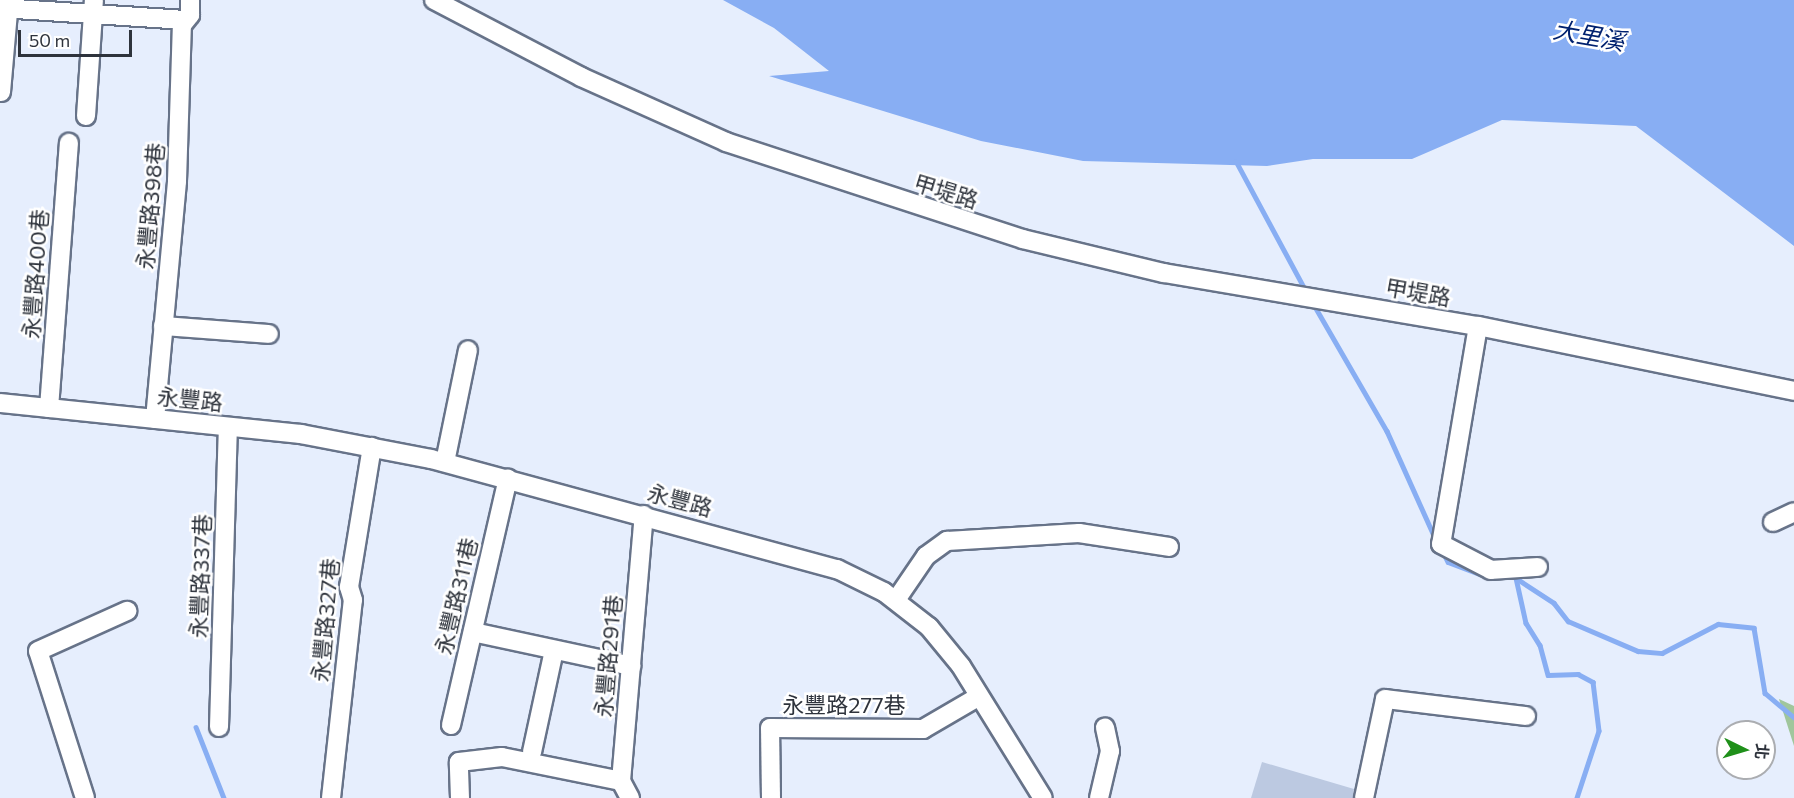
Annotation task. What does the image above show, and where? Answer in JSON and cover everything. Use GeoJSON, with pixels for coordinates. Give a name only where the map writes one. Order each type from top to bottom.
{"type":"FeatureCollection","features":[{"type":"Feature","properties":{"kind":"street","name":"永豐路398巷"},"geometry":{"type":"LineString","coordinates":[[155,419],[185,20],[190,0]]}},
{"type":"Feature","properties":{"kind":"street","name":"甲堤路"},"geometry":{"type":"LineString","coordinates":[[434,0],[581,77],[811,173],[1111,262],[1478,326],[1794,391]]}},
{"type":"Feature","properties":{"kind":"street"},"geometry":{"type":"LineString","coordinates":[[2,92],[6,6],[93,7],[185,20]]}},
{"type":"Feature","properties":{"kind":"street"},"geometry":{"type":"LineString","coordinates":[[86,116],[93,7]]}},
{"type":"Feature","properties":{"kind":"street","name":"永豐路400巷"},"geometry":{"type":"LineString","coordinates":[[49,408],[69,143]]}},
{"type":"Feature","properties":{"kind":"street"},"geometry":{"type":"LineString","coordinates":[[163,326],[269,334]]}},
{"type":"Feature","properties":{"kind":"street","name":"甲堤路"},"geometry":{"type":"LineString","coordinates":[[1478,326],[1441,544],[1491,570],[1538,567]]}},
{"type":"Feature","properties":{"kind":"street"},"geometry":{"type":"LineString","coordinates":[[445,462],[468,350]]}},
{"type":"Feature","properties":{"kind":"street","name":"永豐路"},"geometry":{"type":"LineString","coordinates":[[0,403],[228,427],[372,447],[508,478],[837,568],[896,600],[929,627],[978,697],[1043,798]]}},
{"type":"Feature","properties":{"kind":"street","name":"永豐路337巷"},"geometry":{"type":"LineString","coordinates":[[219,727],[228,427]]}},
{"type":"Feature","properties":{"kind":"street","name":"永豐路327巷"},"geometry":{"type":"LineString","coordinates":[[331,798],[353,600],[350,587],[372,447]]}},
{"type":"Feature","properties":{"kind":"street","name":"永豐路311巷"},"geometry":{"type":"LineString","coordinates":[[451,725],[508,478]]}},
{"type":"Feature","properties":{"kind":"street"},"geometry":{"type":"LineString","coordinates":[[1773,522],[1794,512]]}},
{"type":"Feature","properties":{"kind":"street","name":"永豐路291巷"},"geometry":{"type":"LineString","coordinates":[[621,781],[644,515]]}},
{"type":"Feature","properties":{"kind":"street"},"geometry":{"type":"LineString","coordinates":[[896,600],[926,556],[947,541],[1079,533],[1168,547]]}},
{"type":"Feature","properties":{"kind":"street"},"geometry":{"type":"LineString","coordinates":[[85,798],[38,651],[127,611]]}},
{"type":"Feature","properties":{"kind":"street"},"geometry":{"type":"LineString","coordinates":[[473,632],[631,666]]}},
{"type":"Feature","properties":{"kind":"street"},"geometry":{"type":"LineString","coordinates":[[532,752],[554,650]]}},
{"type":"Feature","properties":{"kind":"street","name":"永豐路277巷"},"geometry":{"type":"LineString","coordinates":[[771,798],[770,728],[923,729],[978,697]]}},
{"type":"Feature","properties":{"kind":"street"},"geometry":{"type":"LineString","coordinates":[[1364,798],[1385,699],[1526,716]]}},
{"type":"Feature","properties":{"kind":"street"},"geometry":{"type":"LineString","coordinates":[[1099,798],[1110,751],[1105,728]]}},
{"type":"Feature","properties":{"kind":"street"},"geometry":{"type":"LineString","coordinates":[[460,798],[459,762],[502,757],[621,781],[630,798]]}},
{"type":"Feature","properties":{"kind":"green space"},"geometry":{"type":"Polygon","coordinates":[[[1779,699],[1794,706],[1794,746],[1779,699]]]}},
{"type":"Feature","properties":{"kind":"water","name":"大里溪"},"geometry":{"type":"Polygon","coordinates":[[[723,0],[1794,0],[1794,246],[1636,126],[1502,120],[1412,159],[1313,159],[1267,166],[1083,161],[981,141],[769,76],[829,71],[774,28],[723,0]]]}},
{"type":"Feature","properties":{"kind":"building"},"geometry":{"type":"Polygon","coordinates":[[[1262,762],[1354,789],[1353,798],[1251,798],[1262,762]]]}},
{"type":"Feature","properties":{"kind":"waterway"},"geometry":{"type":"LineString","coordinates":[[1236,161],[1307,293]]}},
{"type":"Feature","properties":{"kind":"waterway"},"geometry":{"type":"LineString","coordinates":[[1313,303],[1387,431],[1436,540]]}},
{"type":"Feature","properties":{"kind":"waterway"},"geometry":{"type":"LineString","coordinates":[[1443,552],[1448,562],[1488,577]]}},
{"type":"Feature","properties":{"kind":"waterway"},"geometry":{"type":"LineString","coordinates":[[1503,578],[1516,578],[1554,603],[1568,621],[1638,651],[1662,653],[1718,624],[1754,628],[1765,693],[1794,717]]}},
{"type":"Feature","properties":{"kind":"waterway"},"geometry":{"type":"LineString","coordinates":[[1516,578],[1526,623],[1540,645],[1548,675],[1578,674],[1593,682],[1599,731],[1577,798]]}},
{"type":"Feature","properties":{"kind":"waterway"},"geometry":{"type":"LineString","coordinates":[[196,727],[224,798]]}}]}
